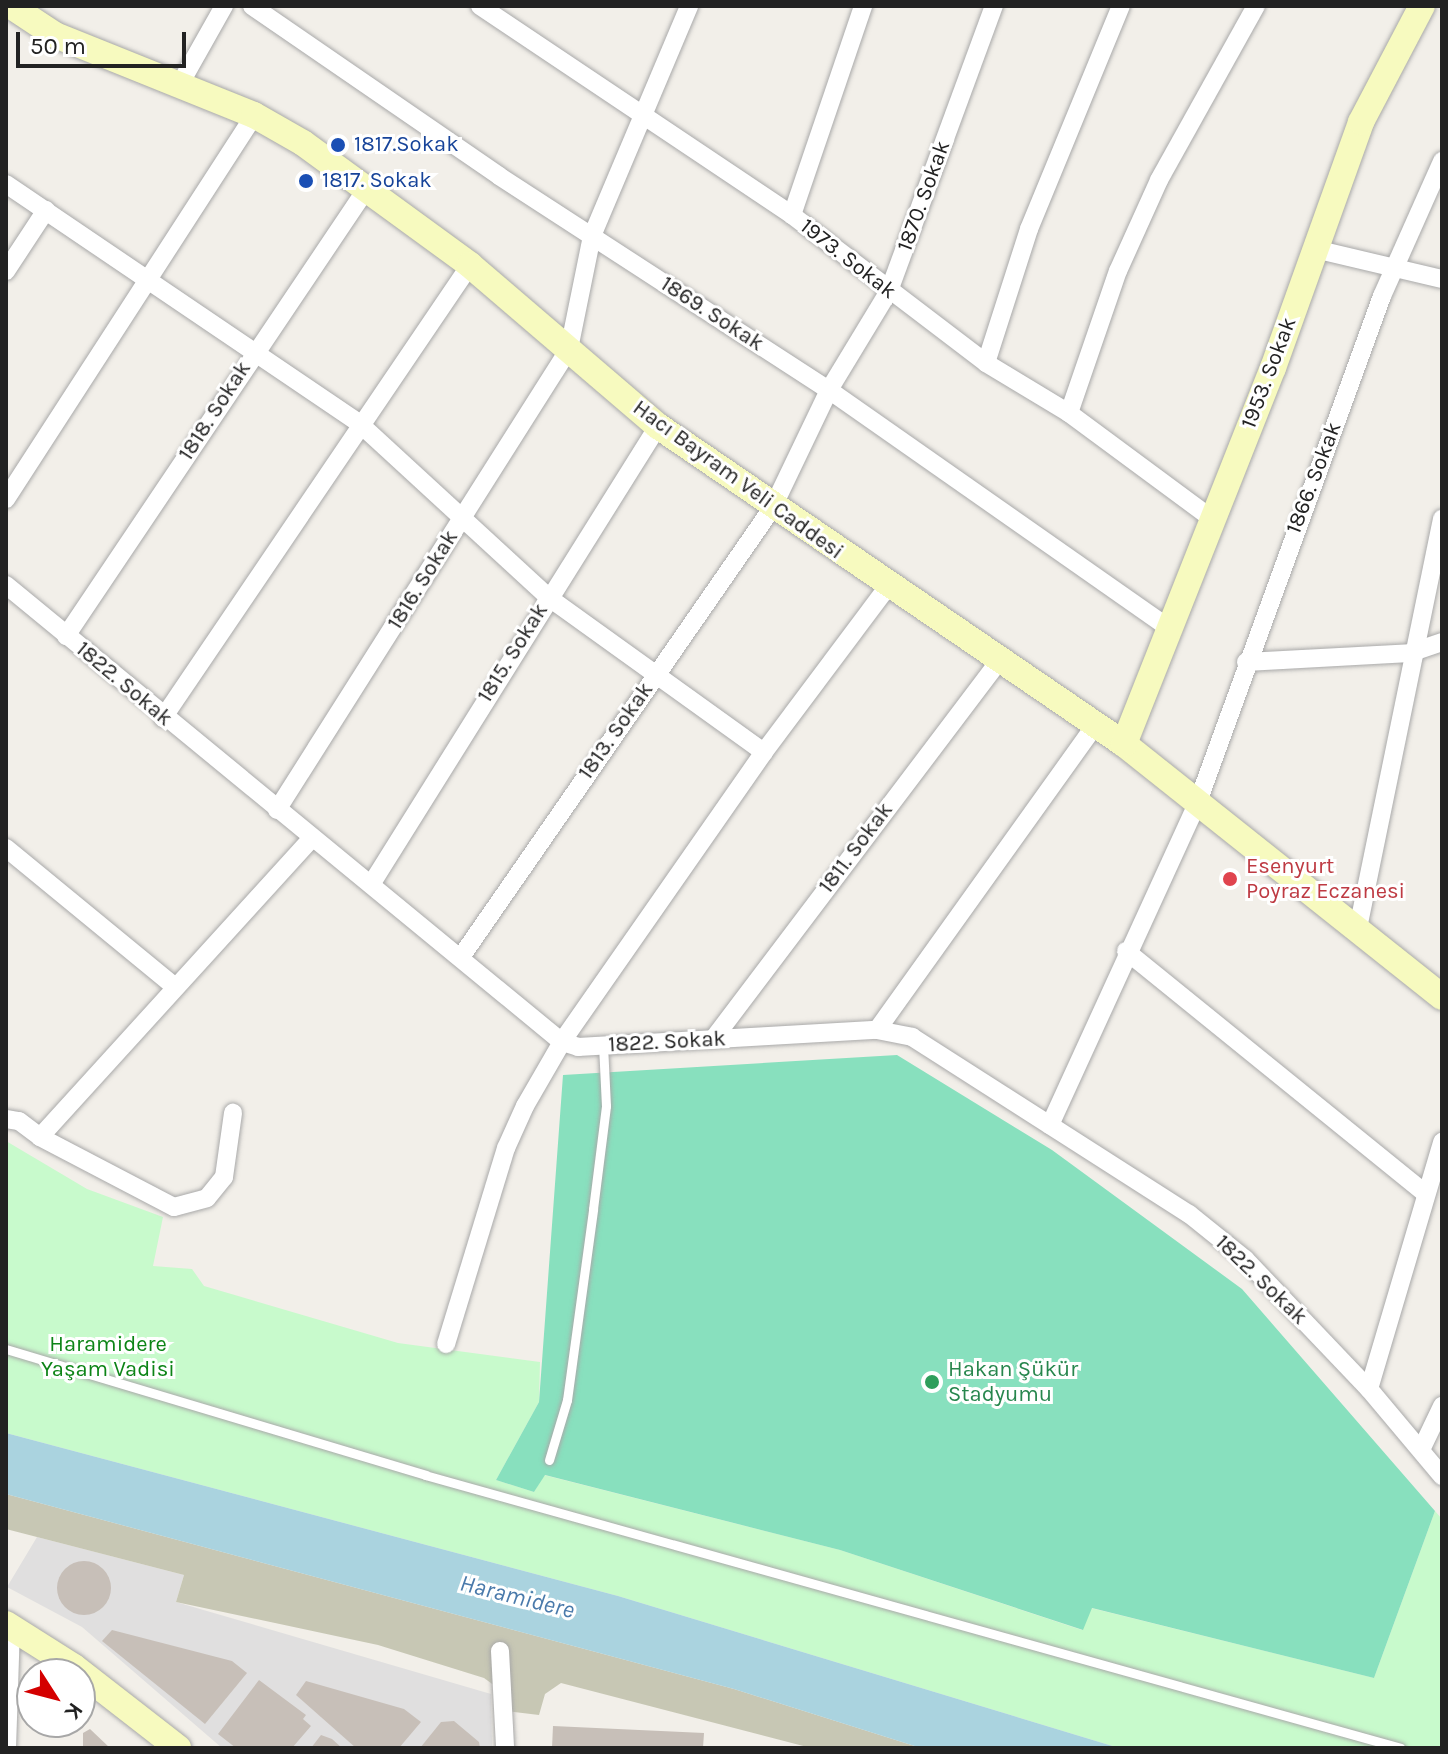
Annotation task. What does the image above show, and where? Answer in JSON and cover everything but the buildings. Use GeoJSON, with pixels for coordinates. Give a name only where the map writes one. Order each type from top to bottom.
{"type":"FeatureCollection","features":[{"type":"Feature","properties":{"kind":"main road","name":"Hacı Bayram Veli Caddesi"},"geometry":{"type":"LineString","coordinates":[[11,6],[55,35],[254,115],[367,188],[470,265],[658,426],[888,586],[1124,744],[1199,799],[1442,997]]}},
{"type":"Feature","properties":{"kind":"main road","name":"1953. Sokak"},"geometry":{"type":"LineString","coordinates":[[1124,744],[1361,122],[1422,6]]}},
{"type":"Feature","properties":{"kind":"main road"},"geometry":{"type":"LineString","coordinates":[[8,1626],[151,1737],[178,1748]]}},
{"type":"Feature","properties":{"kind":"street"},"geometry":{"type":"LineString","coordinates":[[180,84],[224,6]]}},
{"type":"Feature","properties":{"kind":"street","name":"1869. Sokak"},"geometry":{"type":"LineString","coordinates":[[252,6],[592,236],[829,390],[1167,627]]}},
{"type":"Feature","properties":{"kind":"street","name":"1973. Sokak"},"geometry":{"type":"LineString","coordinates":[[480,6],[639,116],[792,215],[986,363],[1069,413],[1211,518]]}},
{"type":"Feature","properties":{"kind":"street"},"geometry":{"type":"LineString","coordinates":[[569,349],[592,236],[639,116],[688,6]]}},
{"type":"Feature","properties":{"kind":"street"},"geometry":{"type":"LineString","coordinates":[[792,215],[863,6]]}},
{"type":"Feature","properties":{"kind":"street","name":"1870. Sokak"},"geometry":{"type":"LineString","coordinates":[[773,507],[829,390],[889,291],[994,6]]}},
{"type":"Feature","properties":{"kind":"street"},"geometry":{"type":"LineString","coordinates":[[986,363],[1029,229],[1121,6]]}},
{"type":"Feature","properties":{"kind":"street"},"geometry":{"type":"LineString","coordinates":[[1069,413],[1118,271],[1159,180],[1256,6]]}},
{"type":"Feature","properties":{"kind":"street"},"geometry":{"type":"LineString","coordinates":[[6,499],[254,115]]}},
{"type":"Feature","properties":{"kind":"street","name":"1866. Sokak"},"geometry":{"type":"LineString","coordinates":[[1050,1125],[1126,951],[1199,799],[1246,662],[1393,270],[1442,161]]}},
{"type":"Feature","properties":{"kind":"street"},"geometry":{"type":"LineString","coordinates":[[6,184],[360,424],[548,597],[764,752]]}},
{"type":"Feature","properties":{"kind":"street","name":"1818. Sokak"},"geometry":{"type":"LineString","coordinates":[[66,636],[367,188]]}},
{"type":"Feature","properties":{"kind":"street"},"geometry":{"type":"LineString","coordinates":[[6,271],[46,210]]}},
{"type":"Feature","properties":{"kind":"street"},"geometry":{"type":"LineString","coordinates":[[1315,249],[1393,270],[1442,279]]}},
{"type":"Feature","properties":{"kind":"street"},"geometry":{"type":"LineString","coordinates":[[163,718],[470,265]]}},
{"type":"Feature","properties":{"kind":"street","name":"1816. Sokak"},"geometry":{"type":"LineString","coordinates":[[277,810],[569,349]]}},
{"type":"Feature","properties":{"kind":"street","name":"1815. Sokak"},"geometry":{"type":"LineString","coordinates":[[372,883],[548,597],[658,426]]}},
{"type":"Feature","properties":{"kind":"street","name":"1813. Sokak"},"geometry":{"type":"LineString","coordinates":[[461,957],[773,507]]}},
{"type":"Feature","properties":{"kind":"street"},"geometry":{"type":"LineString","coordinates":[[1358,928],[1410,653],[1442,519]]}},
{"type":"Feature","properties":{"kind":"street","name":"1822. Sokak"},"geometry":{"type":"LineString","coordinates":[[6,585],[163,718],[311,839],[372,883],[562,1042],[603,1045],[877,1030],[912,1037],[1189,1214],[1245,1259],[1369,1389],[1442,1476]]}},
{"type":"Feature","properties":{"kind":"street"},"geometry":{"type":"LineString","coordinates":[[446,1344],[506,1148],[562,1042],[764,752],[888,586]]}},
{"type":"Feature","properties":{"kind":"street"},"geometry":{"type":"LineString","coordinates":[[1246,662],[1410,653],[1442,642]]}},
{"type":"Feature","properties":{"kind":"street","name":"1811. Sokak"},"geometry":{"type":"LineString","coordinates":[[714,1038],[1000,660]]}},
{"type":"Feature","properties":{"kind":"street"},"geometry":{"type":"LineString","coordinates":[[877,1030],[1095,725]]}},
{"type":"Feature","properties":{"kind":"street"},"geometry":{"type":"LineString","coordinates":[[40,1137],[174,986],[311,839]]}},
{"type":"Feature","properties":{"kind":"street"},"geometry":{"type":"LineString","coordinates":[[6,848],[174,986]]}},
{"type":"Feature","properties":{"kind":"street"},"geometry":{"type":"LineString","coordinates":[[1126,951],[1425,1193]]}},
{"type":"Feature","properties":{"kind":"street"},"geometry":{"type":"LineString","coordinates":[[10,1117],[40,1137],[174,1207],[207,1198],[224,1177],[233,1113]]}},
{"type":"Feature","properties":{"kind":"street"},"geometry":{"type":"LineString","coordinates":[[1369,1389],[1442,1142]]}},
{"type":"Feature","properties":{"kind":"street"},"geometry":{"type":"LineString","coordinates":[[1421,1450],[1442,1406]]}},
{"type":"Feature","properties":{"kind":"street"},"geometry":{"type":"LineString","coordinates":[[7,1742],[8,1626]]}},
{"type":"Feature","properties":{"kind":"street"},"geometry":{"type":"LineString","coordinates":[[500,1651],[505,1748]]}},
{"type":"Feature","properties":{"kind":"lane"},"geometry":{"type":"LineString","coordinates":[[549,1460],[567,1400],[593,1209],[606,1106],[603,1045]]}},
{"type":"Feature","properties":{"kind":"lane"},"geometry":{"type":"LineString","coordinates":[[6,1349],[425,1475],[1401,1748]]}},
{"type":"Feature","properties":{"kind":"shaded area"},"geometry":{"type":"Polygon","coordinates":[[[6,1494],[734,1689],[921,1748],[811,1748],[561,1683],[545,1694],[539,1715],[497,1710],[495,1686],[484,1678],[378,1645],[176,1602],[184,1575],[6,1529],[6,1494]]]}},
{"type":"Feature","properties":{"kind":"shaded area"},"geometry":{"type":"Polygon","coordinates":[[[37,1537],[184,1575],[176,1602],[491,1694],[492,1748],[222,1748],[82,1627],[7,1587],[37,1537]]]}},
{"type":"Feature","properties":{"kind":"green space","name":"Hakan Şükür Stadyumu"},"geometry":{"type":"Polygon","coordinates":[[[897,1055],[1052,1150],[1242,1289],[1435,1511],[1374,1678],[1092,1608],[1083,1630],[840,1550],[545,1475],[534,1492],[496,1480],[539,1402],[563,1075],[897,1055]]]}},
{"type":"Feature","properties":{"kind":"green space","name":"Haramidere Yaşam Vadisi"},"geometry":{"type":"Polygon","coordinates":[[[6,1141],[87,1189],[163,1217],[153,1266],[192,1269],[204,1286],[398,1343],[540,1362],[539,1402],[496,1480],[534,1492],[544,1475],[840,1550],[1082,1630],[1091,1608],[1374,1678],[1435,1511],[1442,1519],[1442,1748],[1119,1748],[618,1596],[6,1433],[6,1141]]]}},
{"type":"Feature","properties":{"kind":"water","name":"Haramidere"},"geometry":{"type":"Polygon","coordinates":[[[6,1433],[618,1596],[1119,1748],[921,1748],[734,1689],[6,1494],[6,1433]]]}},
{"type":"Feature","properties":{"kind":"place","name":"1817.Sokak"},"geometry":{"type":"Point","coordinates":[338,145]}},
{"type":"Feature","properties":{"kind":"place","name":"1817. Sokak"},"geometry":{"type":"Point","coordinates":[306,181]}},
{"type":"Feature","properties":{"kind":"place","name":"Esenyurt Poyraz Eczanesi"},"geometry":{"type":"Point","coordinates":[1230,879]}},
{"type":"Feature","properties":{"kind":"place","name":"Hakan Şükür Stadyumu"},"geometry":{"type":"Point","coordinates":[932,1382]}}]}
